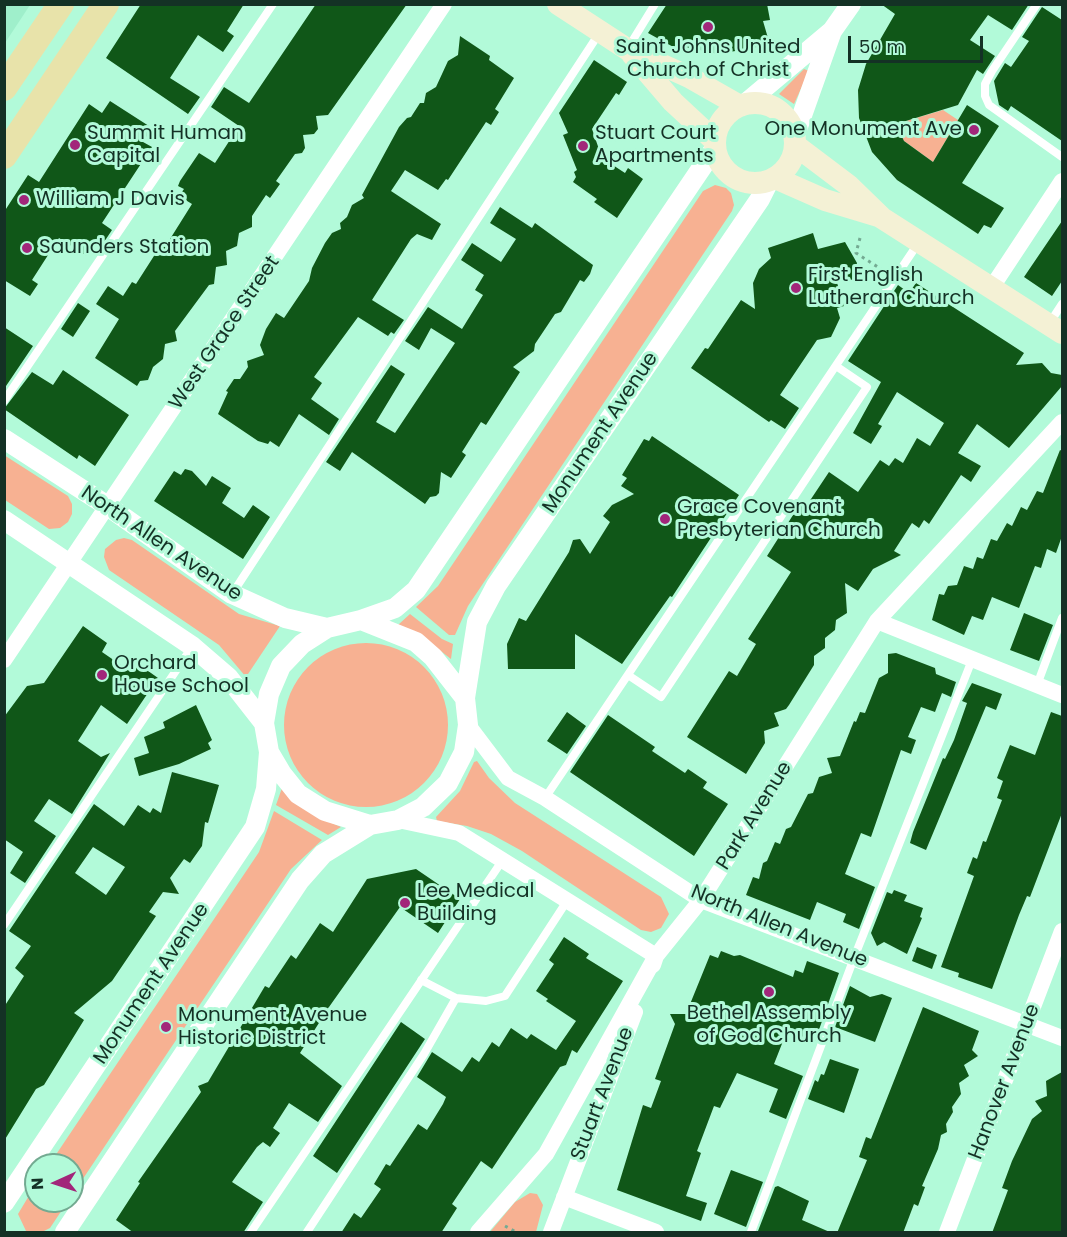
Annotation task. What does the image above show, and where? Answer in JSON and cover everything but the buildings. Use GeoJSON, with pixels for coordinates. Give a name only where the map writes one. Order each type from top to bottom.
{"type":"FeatureCollection","features":[{"type":"Feature","properties":{"kind":"main road"},"geometry":{"type":"LineString","coordinates":[[4,88],[61,4]]}},
{"type":"Feature","properties":{"kind":"main road"},"geometry":{"type":"LineString","coordinates":[[4,156],[106,4]]}},
{"type":"Feature","properties":{"kind":"main road"},"geometry":{"type":"LineString","coordinates":[[558,4],[627,49],[689,76],[742,105]]}},
{"type":"Feature","properties":{"kind":"main road"},"geometry":{"type":"LineString","coordinates":[[627,49],[673,102],[715,144],[725,170],[734,178],[757,184],[772,180],[789,164],[795,141]]}},
{"type":"Feature","properties":{"kind":"main road"},"geometry":{"type":"LineString","coordinates":[[715,144],[720,123],[742,105],[759,103],[783,114],[795,141],[848,185],[882,218],[1056,328]]}},
{"type":"Feature","properties":{"kind":"main road"},"geometry":{"type":"LineString","coordinates":[[772,180],[882,218]]}},
{"type":"Feature","properties":{"kind":"street","name":"West Grace Street"},"geometry":{"type":"LineString","coordinates":[[4,660],[109,507],[444,4]]}},
{"type":"Feature","properties":{"kind":"street"},"geometry":{"type":"LineString","coordinates":[[742,105],[832,31],[851,4]]}},
{"type":"Feature","properties":{"kind":"street"},"geometry":{"type":"LineString","coordinates":[[795,141],[832,31]]}},
{"type":"Feature","properties":{"kind":"street"},"geometry":{"type":"LineString","coordinates":[[370,825],[325,811],[304,798],[282,774],[269,752],[264,723],[269,693],[281,666],[302,644],[327,628],[361,621],[395,608],[416,590],[715,144]]}},
{"type":"Feature","properties":{"kind":"street","name":"Monument Avenue"},"geometry":{"type":"LineString","coordinates":[[465,698],[477,622],[496,586],[772,180]]}},
{"type":"Feature","properties":{"kind":"street"},"geometry":{"type":"LineString","coordinates":[[992,287],[1062,181]]}},
{"type":"Feature","properties":{"kind":"street","name":"Park Avenue"},"geometry":{"type":"LineString","coordinates":[[478,1233],[546,1154],[656,956],[701,900],[877,621],[1062,422]]}},
{"type":"Feature","properties":{"kind":"street","name":"North Allen Avenue"},"geometry":{"type":"LineString","coordinates":[[4,439],[109,507],[232,594],[285,618],[327,628]]}},
{"type":"Feature","properties":{"kind":"street"},"geometry":{"type":"LineString","coordinates":[[4,520],[192,646],[228,677],[264,723]]}},
{"type":"Feature","properties":{"kind":"street"},"geometry":{"type":"LineString","coordinates":[[65,1233],[300,880],[323,854],[370,825],[398,820],[423,807],[448,783],[464,752],[468,724],[465,698],[434,657],[416,642],[361,621]]}},
{"type":"Feature","properties":{"kind":"street"},"geometry":{"type":"LineString","coordinates":[[877,621],[1062,695]]}},
{"type":"Feature","properties":{"kind":"street","name":"North Allen Avenue"},"geometry":{"type":"LineString","coordinates":[[468,724],[508,778],[545,798],[701,900],[1062,1038]]}},
{"type":"Feature","properties":{"kind":"street","name":"Monument Avenue"},"geometry":{"type":"LineString","coordinates":[[4,1203],[255,827],[266,789],[269,752]]}},
{"type":"Feature","properties":{"kind":"street"},"geometry":{"type":"LineString","coordinates":[[398,820],[459,832],[656,956]]}},
{"type":"Feature","properties":{"kind":"street","name":"Hanover Avenue"},"geometry":{"type":"LineString","coordinates":[[947,1233],[1062,931]]}},
{"type":"Feature","properties":{"kind":"street","name":"Stuart Avenue"},"geometry":{"type":"LineString","coordinates":[[551,1233],[656,956]]}},
{"type":"Feature","properties":{"kind":"street"},"geometry":{"type":"LineString","coordinates":[[564,1197],[656,1233]]}},
{"type":"Feature","properties":{"kind":"lane"},"geometry":{"type":"LineString","coordinates":[[4,401],[273,4]]}},
{"type":"Feature","properties":{"kind":"lane"},"geometry":{"type":"LineString","coordinates":[[627,49],[655,4]]}},
{"type":"Feature","properties":{"kind":"lane"},"geometry":{"type":"LineString","coordinates":[[1037,4],[992,71],[985,84],[985,96],[989,105],[1062,157]]}},
{"type":"Feature","properties":{"kind":"lane"},"geometry":{"type":"LineString","coordinates":[[232,594],[600,32]]}},
{"type":"Feature","properties":{"kind":"lane"},"geometry":{"type":"LineString","coordinates":[[545,798],[836,366],[852,349],[920,242]]}},
{"type":"Feature","properties":{"kind":"lane"},"geometry":{"type":"LineString","coordinates":[[1056,328],[1062,304]]}},
{"type":"Feature","properties":{"kind":"lane"},"geometry":{"type":"LineString","coordinates":[[628,675],[661,697],[867,387],[836,366]]}},
{"type":"Feature","properties":{"kind":"lane"},"geometry":{"type":"LineString","coordinates":[[1037,685],[1062,618]]}},
{"type":"Feature","properties":{"kind":"lane"},"geometry":{"type":"LineString","coordinates":[[4,925],[192,646]]}},
{"type":"Feature","properties":{"kind":"lane"},"geometry":{"type":"LineString","coordinates":[[751,1233],[854,958],[972,660]]}},
{"type":"Feature","properties":{"kind":"lane"},"geometry":{"type":"LineString","coordinates":[[251,1233],[502,861]]}},
{"type":"Feature","properties":{"kind":"lane"},"geometry":{"type":"LineString","coordinates":[[421,981],[456,998],[486,1001],[504,996],[567,901]]}},
{"type":"Feature","properties":{"kind":"lane"},"geometry":{"type":"LineString","coordinates":[[307,1233],[424,1054],[456,998]]}},
{"type":"Feature","properties":{"kind":"path"},"geometry":{"type":"LineString","coordinates":[[860,238],[856,253],[873,264]]}},
{"type":"Feature","properties":{"kind":"path"},"geometry":{"type":"LineString","coordinates":[[503,1225],[516,1233]]}},
{"type":"Feature","properties":{"kind":"shaded area"},"geometry":{"type":"Polygon","coordinates":[[[4,5],[30,5],[5,43],[4,5]]]}},
{"type":"Feature","properties":{"kind":"shaded area"},"geometry":{"type":"Polygon","coordinates":[[[804,69],[809,71],[794,104],[779,94],[804,69]]]}},
{"type":"Feature","properties":{"kind":"shaded area"},"geometry":{"type":"Polygon","coordinates":[[[943,110],[958,120],[933,162],[904,141],[896,124],[943,110]]]}},
{"type":"Feature","properties":{"kind":"shaded area"},"geometry":{"type":"Polygon","coordinates":[[[715,185],[726,188],[731,193],[734,205],[732,211],[468,606],[455,635],[449,635],[416,607],[438,586],[703,191],[715,185]]]}},
{"type":"Feature","properties":{"kind":"shaded area"},"geometry":{"type":"Polygon","coordinates":[[[4,455],[68,496],[72,504],[72,514],[68,522],[60,528],[49,529],[5,500],[4,455]]]}},
{"type":"Feature","properties":{"kind":"shaded area"},"geometry":{"type":"Polygon","coordinates":[[[124,538],[132,540],[239,614],[280,626],[246,677],[219,645],[109,570],[104,557],[105,549],[116,540],[124,538]]]}},
{"type":"Feature","properties":{"kind":"shaded area"},"geometry":{"type":"Polygon","coordinates":[[[410,614],[442,639],[453,644],[451,659],[424,638],[398,625],[410,614]]]}},
{"type":"Feature","properties":{"kind":"shaded area"},"geometry":{"type":"Polygon","coordinates":[[[366,643],[397,649],[424,667],[442,694],[448,725],[442,756],[424,783],[397,801],[366,807],[335,801],[308,783],[290,756],[284,725],[290,694],[308,667],[335,649],[366,643]]]}},
{"type":"Feature","properties":{"kind":"shaded area"},"geometry":{"type":"Polygon","coordinates":[[[477,761],[489,778],[515,803],[661,897],[669,914],[661,928],[651,932],[641,930],[522,851],[491,834],[467,826],[437,821],[436,817],[460,791],[474,762],[477,761]]]}},
{"type":"Feature","properties":{"kind":"shaded area"},"geometry":{"type":"Polygon","coordinates":[[[282,788],[314,815],[341,827],[328,835],[276,805],[282,788]]]}},
{"type":"Feature","properties":{"kind":"shaded area"},"geometry":{"type":"Polygon","coordinates":[[[274,811],[322,840],[291,869],[84,1177],[84,1153],[57,1153],[259,852],[274,811]]]}},
{"type":"Feature","properties":{"kind":"shaded area"},"geometry":{"type":"Polygon","coordinates":[[[530,1193],[537,1194],[543,1205],[536,1232],[490,1232],[515,1202],[530,1193]]]}},
{"type":"Feature","properties":{"kind":"shaded area"},"geometry":{"type":"Polygon","coordinates":[[[24,1204],[24,1213],[60,1213],[50,1228],[42,1232],[26,1231],[18,1214],[24,1204]]]}},
{"type":"Feature","properties":{"kind":"place","name":"Saint Johns United Church of Christ"},"geometry":{"type":"Point","coordinates":[708,27]}},
{"type":"Feature","properties":{"kind":"place","name":"One Monument Ave"},"geometry":{"type":"Point","coordinates":[974,130]}},
{"type":"Feature","properties":{"kind":"place","name":"Summit Human Capital"},"geometry":{"type":"Point","coordinates":[75,145]}},
{"type":"Feature","properties":{"kind":"place","name":"Stuart Court Apartments"},"geometry":{"type":"Point","coordinates":[583,146]}},
{"type":"Feature","properties":{"kind":"place","name":"William J Davis"},"geometry":{"type":"Point","coordinates":[24,200]}},
{"type":"Feature","properties":{"kind":"place","name":"Saunders Station"},"geometry":{"type":"Point","coordinates":[27,248]}},
{"type":"Feature","properties":{"kind":"place","name":"First English Lutheran Church"},"geometry":{"type":"Point","coordinates":[796,288]}},
{"type":"Feature","properties":{"kind":"place","name":"Grace Covenant Presbyterian Church"},"geometry":{"type":"Point","coordinates":[665,519]}},
{"type":"Feature","properties":{"kind":"place","name":"Orchard House School"},"geometry":{"type":"Point","coordinates":[102,675]}},
{"type":"Feature","properties":{"kind":"place","name":"Lee Medical Building"},"geometry":{"type":"Point","coordinates":[405,903]}},
{"type":"Feature","properties":{"kind":"place","name":"Bethel Assembly of God Church"},"geometry":{"type":"Point","coordinates":[769,992]}},
{"type":"Feature","properties":{"kind":"place","name":"Monument Avenue Historic District"},"geometry":{"type":"Point","coordinates":[166,1027]}}]}
